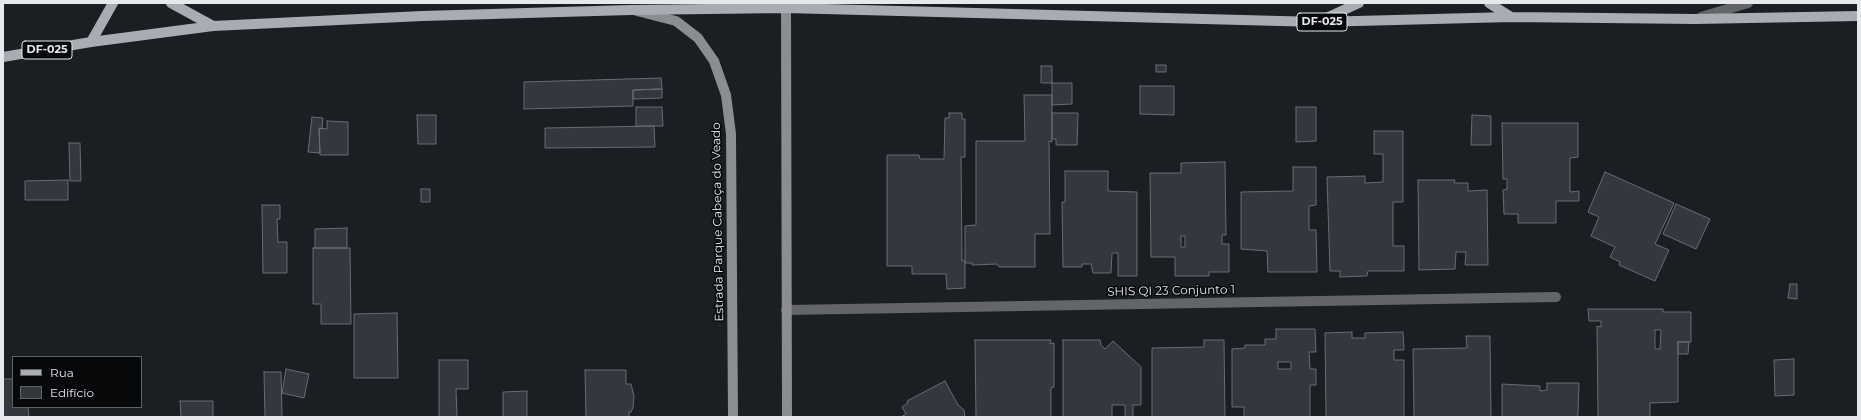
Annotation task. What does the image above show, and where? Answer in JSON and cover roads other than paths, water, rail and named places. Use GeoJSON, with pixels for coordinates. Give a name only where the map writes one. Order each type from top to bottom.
{"type":"FeatureCollection","features":[{"type":"Feature","properties":{"kind":"main road"},"geometry":{"type":"LineString","coordinates":[[91,42],[113,3]]}},
{"type":"Feature","properties":{"kind":"main road"},"geometry":{"type":"LineString","coordinates":[[171,3],[213,26]]}},
{"type":"Feature","properties":{"kind":"main road"},"geometry":{"type":"LineString","coordinates":[[1318,22],[1359,3]]}},
{"type":"Feature","properties":{"kind":"main road"},"geometry":{"type":"LineString","coordinates":[[1489,3],[1511,17]]}},
{"type":"Feature","properties":{"kind":"main road"},"geometry":{"type":"LineString","coordinates":[[785,6],[787,417]]}},
{"type":"Feature","properties":{"kind":"main road","name":"DF-025"},"geometry":{"type":"LineString","coordinates":[[3,57],[91,42],[213,26],[422,16],[785,6],[1318,22],[1511,17],[1695,19],[1858,16]]}},
{"type":"Feature","properties":{"kind":"main road","name":"Estrada Parque Cabeça do Veado"},"geometry":{"type":"LineString","coordinates":[[630,10],[676,21],[698,38],[714,61],[726,95],[731,134],[733,417]]}},
{"type":"Feature","properties":{"kind":"street"},"geometry":{"type":"LineString","coordinates":[[1695,19],[1748,3]]}},
{"type":"Feature","properties":{"kind":"street","name":"SHIS QI 23 Conjunto 1"},"geometry":{"type":"LineString","coordinates":[[786,310],[1556,297]]}}]}
